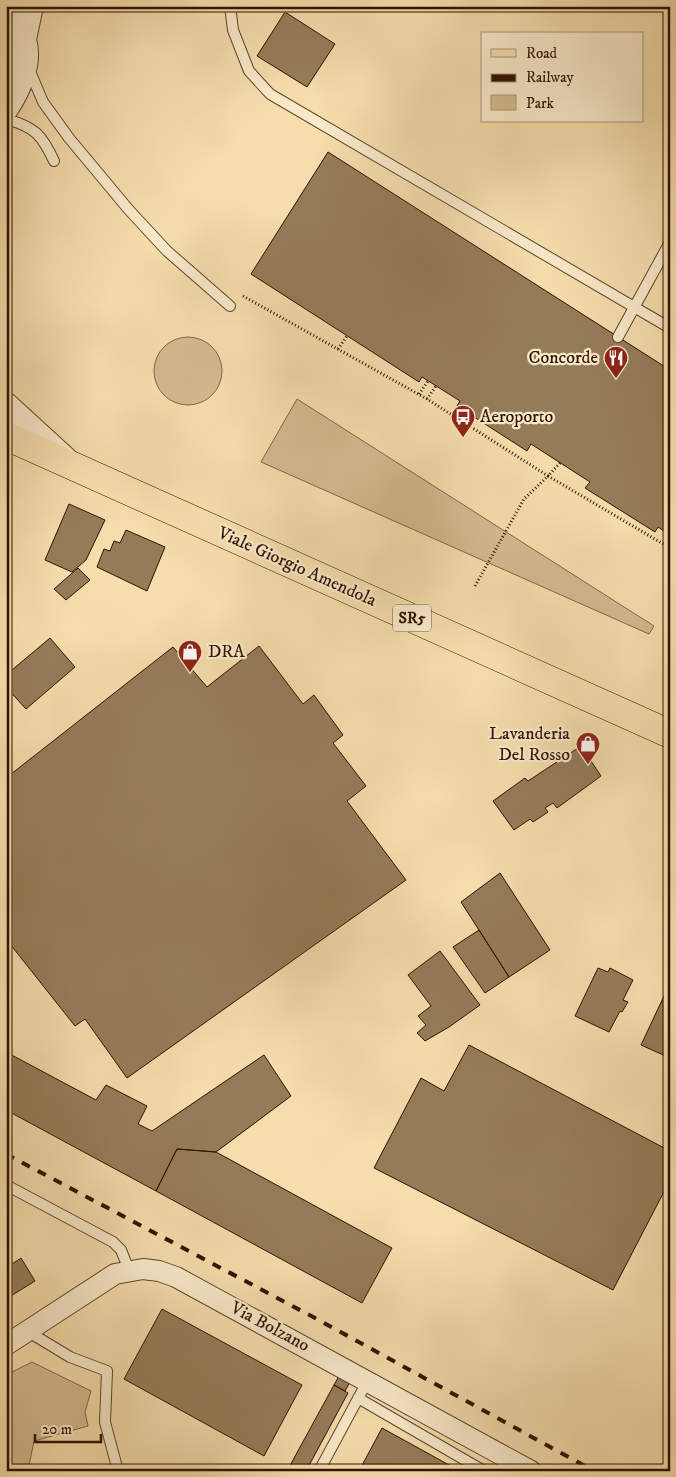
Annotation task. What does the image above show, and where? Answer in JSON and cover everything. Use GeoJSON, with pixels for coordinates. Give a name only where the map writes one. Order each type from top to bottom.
{"type":"FeatureCollection","features":[{"type":"Feature","properties":{"kind":"main road","name":"Viale Giorgio Amendola"},"geometry":{"type":"LineString","coordinates":[[6,436],[670,734]]}},
{"type":"Feature","properties":{"kind":"street"},"geometry":{"type":"LineString","coordinates":[[6,107],[21,78],[30,6]]}},
{"type":"Feature","properties":{"kind":"street"},"geometry":{"type":"LineString","coordinates":[[6,19],[24,50]]}},
{"type":"Feature","properties":{"kind":"street"},"geometry":{"type":"LineString","coordinates":[[6,406],[71,466]]}},
{"type":"Feature","properties":{"kind":"street","name":"Via Bolzano"},"geometry":{"type":"LineString","coordinates":[[6,1345],[101,1281],[129,1270],[159,1271],[176,1277],[363,1389],[532,1471]]}},
{"type":"Feature","properties":{"kind":"lane"},"geometry":{"type":"LineString","coordinates":[[230,6],[232,30],[249,71],[270,94],[670,328]]}},
{"type":"Feature","properties":{"kind":"lane"},"geometry":{"type":"LineString","coordinates":[[24,50],[42,102],[69,138],[129,210],[167,251],[230,306]]}},
{"type":"Feature","properties":{"kind":"lane"},"geometry":{"type":"LineString","coordinates":[[6,119],[26,125],[41,135],[54,161]]}},
{"type":"Feature","properties":{"kind":"lane"},"geometry":{"type":"LineString","coordinates":[[618,337],[670,242]]}},
{"type":"Feature","properties":{"kind":"lane"},"geometry":{"type":"LineString","coordinates":[[6,1185],[113,1242],[121,1250],[129,1270]]}},
{"type":"Feature","properties":{"kind":"lane"},"geometry":{"type":"LineString","coordinates":[[27,1331],[70,1357],[107,1371],[105,1422],[118,1471]]}},
{"type":"Feature","properties":{"kind":"lane"},"geometry":{"type":"LineString","coordinates":[[319,1471],[363,1389],[484,1471]]}},
{"type":"Feature","properties":{"kind":"path"},"geometry":{"type":"LineString","coordinates":[[235,291],[419,394],[548,476],[670,548]]}},
{"type":"Feature","properties":{"kind":"path"},"geometry":{"type":"LineString","coordinates":[[338,349],[347,336]]}},
{"type":"Feature","properties":{"kind":"path"},"geometry":{"type":"LineString","coordinates":[[419,394],[428,381]]}},
{"type":"Feature","properties":{"kind":"path"},"geometry":{"type":"LineString","coordinates":[[427,399],[436,386]]}},
{"type":"Feature","properties":{"kind":"path"},"geometry":{"type":"LineString","coordinates":[[474,586],[524,500],[560,463]]}},
{"type":"Feature","properties":{"kind":"green space"},"geometry":{"type":"Polygon","coordinates":[[[188,337],[201,340],[212,347],[219,358],[222,371],[219,384],[212,395],[201,402],[188,405],[175,402],[164,395],[157,384],[154,371],[157,358],[164,347],[175,340],[188,337]]]}},
{"type":"Feature","properties":{"kind":"green space"},"geometry":{"type":"Polygon","coordinates":[[[297,399],[654,626],[649,634],[261,462],[297,399]]]}},
{"type":"Feature","properties":{"kind":"green space"},"geometry":{"type":"Polygon","coordinates":[[[32,1362],[91,1391],[85,1412],[88,1426],[34,1441],[28,1471],[6,1471],[6,1375],[32,1362]]]}},
{"type":"Feature","properties":{"kind":"building"},"geometry":{"type":"Polygon","coordinates":[[[285,12],[335,44],[307,87],[257,56],[285,12]]]}},
{"type":"Feature","properties":{"kind":"building"},"geometry":{"type":"Polygon","coordinates":[[[328,152],[670,370],[670,535],[658,527],[655,532],[585,488],[590,482],[531,444],[527,451],[457,406],[460,401],[422,377],[419,382],[251,274],[328,152]]]}},
{"type":"Feature","properties":{"kind":"building"},"geometry":{"type":"Polygon","coordinates":[[[69,504],[105,520],[86,560],[72,572],[45,560],[69,504]]]}},
{"type":"Feature","properties":{"kind":"building"},"geometry":{"type":"Polygon","coordinates":[[[126,530],[165,547],[147,591],[97,567],[104,549],[110,551],[114,541],[120,543],[126,530]]]}},
{"type":"Feature","properties":{"kind":"building"},"geometry":{"type":"Polygon","coordinates":[[[78,568],[90,580],[66,600],[54,589],[78,568]]]}},
{"type":"Feature","properties":{"kind":"building"},"geometry":{"type":"Polygon","coordinates":[[[50,638],[75,667],[26,709],[6,687],[6,675],[50,638]]]}},
{"type":"Feature","properties":{"kind":"building"},"geometry":{"type":"Polygon","coordinates":[[[259,646],[303,704],[314,695],[343,735],[333,743],[366,786],[347,801],[406,880],[127,1078],[85,1019],[75,1026],[6,939],[6,778],[173,647],[207,687],[259,646]]]}},
{"type":"Feature","properties":{"kind":"building"},"geometry":{"type":"Polygon","coordinates":[[[581,746],[601,776],[557,808],[553,803],[545,808],[548,812],[533,822],[530,819],[514,830],[493,801],[525,778],[528,781],[581,746]]]}},
{"type":"Feature","properties":{"kind":"building"},"geometry":{"type":"Polygon","coordinates":[[[500,873],[550,950],[509,977],[461,902],[500,873]]]}},
{"type":"Feature","properties":{"kind":"building"},"geometry":{"type":"Polygon","coordinates":[[[479,930],[509,977],[485,993],[453,947],[479,930]]]}},
{"type":"Feature","properties":{"kind":"building"},"geometry":{"type":"Polygon","coordinates":[[[440,951],[480,1005],[425,1041],[417,1033],[426,1025],[418,1016],[431,1006],[408,975],[440,951]]]}},
{"type":"Feature","properties":{"kind":"building"},"geometry":{"type":"Polygon","coordinates":[[[598,968],[608,972],[610,968],[633,980],[623,1000],[628,1002],[622,1012],[620,1011],[609,1032],[575,1016],[598,968]]]}},
{"type":"Feature","properties":{"kind":"building"},"geometry":{"type":"Polygon","coordinates":[[[664,996],[670,999],[670,1058],[641,1045],[664,996]]]}},
{"type":"Feature","properties":{"kind":"building"},"geometry":{"type":"Polygon","coordinates":[[[469,1045],[670,1151],[670,1180],[613,1290],[374,1168],[421,1078],[444,1091],[469,1045]]]}},
{"type":"Feature","properties":{"kind":"building"},"geometry":{"type":"Polygon","coordinates":[[[6,1052],[96,1100],[106,1085],[147,1106],[138,1124],[152,1131],[264,1055],[291,1096],[216,1152],[177,1149],[156,1191],[6,1110],[6,1052]]]}},
{"type":"Feature","properties":{"kind":"building"},"geometry":{"type":"Polygon","coordinates":[[[177,1149],[216,1152],[392,1248],[362,1303],[156,1191],[177,1149]]]}},
{"type":"Feature","properties":{"kind":"building"},"geometry":{"type":"Polygon","coordinates":[[[21,1258],[35,1281],[6,1299],[6,1268],[21,1258]]]}},
{"type":"Feature","properties":{"kind":"building"},"geometry":{"type":"Polygon","coordinates":[[[162,1309],[302,1385],[264,1456],[124,1379],[162,1309]]]}},
{"type":"Feature","properties":{"kind":"building"},"geometry":{"type":"Polygon","coordinates":[[[340,1374],[351,1380],[345,1391],[334,1385],[340,1374]]]}},
{"type":"Feature","properties":{"kind":"building"},"geometry":{"type":"Polygon","coordinates":[[[334,1385],[348,1393],[306,1471],[287,1471],[334,1385]]]}},
{"type":"Feature","properties":{"kind":"building"},"geometry":{"type":"Polygon","coordinates":[[[382,1428],[460,1471],[359,1471],[382,1428]]]}},
{"type":"Feature","properties":{"kind":"railway"},"geometry":{"type":"LineString","coordinates":[[6,1154],[315,1318],[594,1471]]}},
{"type":"Feature","properties":{"kind":"place","name":"Concorde"},"geometry":{"type":"Point","coordinates":[616,379]}},
{"type":"Feature","properties":{"kind":"place","name":"Aeroporto"},"geometry":{"type":"Point","coordinates":[463,438]}},
{"type":"Feature","properties":{"kind":"place","name":"DRA"},"geometry":{"type":"Point","coordinates":[190,673]}},
{"type":"Feature","properties":{"kind":"place","name":"Lavanderia Del Rosso"},"geometry":{"type":"Point","coordinates":[588,765]}}]}
